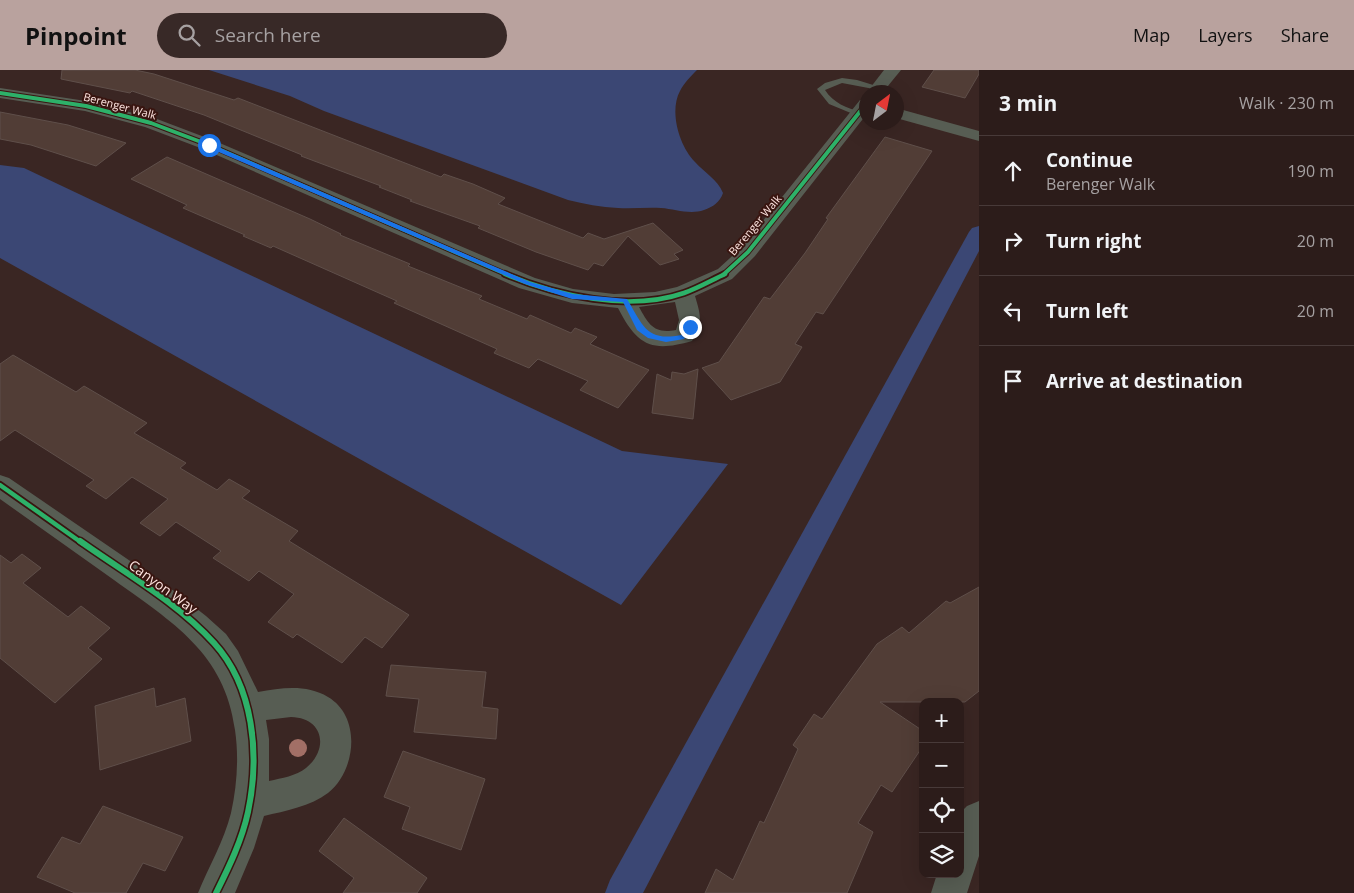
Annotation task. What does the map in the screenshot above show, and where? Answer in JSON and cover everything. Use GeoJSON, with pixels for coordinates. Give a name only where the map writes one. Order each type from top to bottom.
{"type":"FeatureCollection","features":[{"type":"Feature","properties":{"kind":"street","name":"Berenger Walk"},"geometry":{"type":"LineString","coordinates":[[881,85],[893,70]]}},
{"type":"Feature","properties":{"kind":"street","name":"Berenger Walk"},"geometry":{"type":"LineString","coordinates":[[0,93],[86,106],[150,123],[227,153],[527,283],[572,296],[625,300],[655,299],[683,293],[724,274],[748,252],[859,113]]}},
{"type":"Feature","properties":{"kind":"street"},"geometry":{"type":"LineString","coordinates":[[904,106],[979,126]]}},
{"type":"Feature","properties":{"kind":"street"},"geometry":{"type":"LineString","coordinates":[[904,115],[979,136]]}},
{"type":"Feature","properties":{"kind":"street"},"geometry":{"type":"LineString","coordinates":[[625,300],[640,328],[651,336],[666,340],[684,336],[690,327],[691,320],[683,293]]}},
{"type":"Feature","properties":{"kind":"street","name":"Canyon Way"},"geometry":{"type":"LineString","coordinates":[[0,485],[186,616],[216,645],[237,676],[247,708],[255,748],[250,802],[232,862],[216,893]]}},
{"type":"Feature","properties":{"kind":"street"},"geometry":{"type":"LineString","coordinates":[[247,708],[299,703],[316,707],[328,717],[336,731],[336,749],[329,766],[316,780],[299,790],[250,802]]}},
{"type":"Feature","properties":{"kind":"street"},"geometry":{"type":"LineString","coordinates":[[964,849],[972,826],[979,818]]}},
{"type":"Feature","properties":{"kind":"street"},"geometry":{"type":"LineString","coordinates":[[949,893],[954,878]]}},
{"type":"Feature","properties":{"kind":"lane"},"geometry":{"type":"LineString","coordinates":[[844,80],[869,101],[839,107],[829,102],[821,89],[826,84],[844,80]]}},
{"type":"Feature","properties":{"kind":"water"},"geometry":{"type":"Polygon","coordinates":[[[209,70],[697,70],[684,85],[677,99],[675,108],[677,128],[689,155],[714,180],[723,193],[718,202],[713,206],[693,212],[661,208],[612,208],[568,200],[324,111],[290,96],[209,70]]]}},
{"type":"Feature","properties":{"kind":"water"},"geometry":{"type":"Polygon","coordinates":[[[0,165],[24,168],[622,451],[728,464],[621,605],[0,258],[0,165]]]}},
{"type":"Feature","properties":{"kind":"building"},"geometry":{"type":"Polygon","coordinates":[[[62,70],[135,70],[154,74],[234,100],[238,98],[441,177],[444,174],[473,184],[505,198],[498,204],[583,238],[588,233],[604,239],[653,223],[683,250],[674,254],[679,259],[660,265],[628,236],[603,266],[594,263],[588,270],[536,252],[478,228],[480,226],[410,201],[412,200],[379,187],[381,186],[301,156],[204,115],[132,91],[130,93],[61,79],[62,70]]]}},
{"type":"Feature","properties":{"kind":"building"},"geometry":{"type":"Polygon","coordinates":[[[934,70],[979,70],[979,74],[965,98],[922,87],[934,70]]]}},
{"type":"Feature","properties":{"kind":"building"},"geometry":{"type":"Polygon","coordinates":[[[0,112],[68,125],[126,143],[96,166],[31,145],[0,139],[0,112]]]}},
{"type":"Feature","properties":{"kind":"building"},"geometry":{"type":"Polygon","coordinates":[[[885,137],[932,151],[823,314],[816,312],[795,344],[802,347],[780,382],[731,400],[702,368],[719,362],[764,297],[770,299],[805,253],[828,219],[826,218],[885,137]]]}},
{"type":"Feature","properties":{"kind":"building"},"geometry":{"type":"Polygon","coordinates":[[[167,157],[310,219],[340,235],[410,264],[408,266],[482,296],[479,299],[527,319],[530,315],[571,333],[575,328],[597,337],[590,344],[649,370],[618,408],[580,390],[588,381],[538,359],[529,368],[494,353],[497,349],[394,303],[397,301],[273,246],[271,248],[243,236],[245,235],[183,208],[187,205],[131,179],[167,157]]]}},
{"type":"Feature","properties":{"kind":"building"},"geometry":{"type":"Polygon","coordinates":[[[13,355],[76,392],[84,386],[147,423],[134,433],[186,463],[180,468],[217,490],[229,479],[250,491],[242,498],[298,531],[289,541],[409,615],[382,648],[365,637],[342,663],[297,634],[293,638],[268,622],[294,594],[259,571],[249,581],[213,558],[221,551],[176,522],[160,536],[140,523],[168,499],[132,477],[106,499],[86,486],[94,480],[15,430],[0,441],[0,364],[13,355]]]}},
{"type":"Feature","properties":{"kind":"building"},"geometry":{"type":"Polygon","coordinates":[[[698,369],[693,419],[652,413],[657,374],[671,380],[672,372],[684,374],[698,369]]]}},
{"type":"Feature","properties":{"kind":"building"},"geometry":{"type":"Polygon","coordinates":[[[22,554],[41,568],[23,583],[68,617],[81,606],[110,628],[88,648],[102,659],[55,703],[0,658],[0,555],[11,563],[22,554]]]}},
{"type":"Feature","properties":{"kind":"building"},"geometry":{"type":"Polygon","coordinates":[[[979,587],[979,691],[965,702],[964,698],[919,698],[919,702],[880,702],[919,728],[919,752],[892,792],[881,785],[858,823],[873,832],[847,893],[705,893],[716,869],[733,880],[760,821],[764,823],[798,749],[793,745],[814,714],[822,719],[877,644],[902,627],[909,633],[946,601],[950,603],[979,587]]]}},
{"type":"Feature","properties":{"kind":"building"},"geometry":{"type":"Polygon","coordinates":[[[391,665],[486,672],[482,707],[498,709],[496,739],[414,732],[419,699],[386,696],[391,665]]]}},
{"type":"Feature","properties":{"kind":"building"},"geometry":{"type":"Polygon","coordinates":[[[154,688],[156,707],[185,698],[191,741],[100,770],[95,706],[154,688]]]}},
{"type":"Feature","properties":{"kind":"building"},"geometry":{"type":"Polygon","coordinates":[[[403,751],[485,779],[461,850],[402,829],[410,807],[384,797],[403,751]]]}},
{"type":"Feature","properties":{"kind":"building"},"geometry":{"type":"Polygon","coordinates":[[[103,806],[183,837],[165,871],[143,863],[126,893],[75,893],[37,877],[62,837],[80,844],[103,806]]]}},
{"type":"Feature","properties":{"kind":"building"},"geometry":{"type":"Polygon","coordinates":[[[344,818],[427,878],[417,893],[343,893],[354,878],[319,851],[344,818]]]}},
{"type":"Feature","properties":{"kind":"waterway"},"geometry":{"type":"LineString","coordinates":[[623,893],[979,232]]}},
{"type":"Feature","properties":{"kind":"cycle path"},"geometry":{"type":"LineString","coordinates":[[0,93],[86,106],[151,123],[209,145],[527,283],[572,296],[614,301],[655,299],[683,293],[725,274],[748,252],[859,113]]}},
{"type":"Feature","properties":{"kind":"cycle path"},"geometry":{"type":"LineString","coordinates":[[0,485],[185,616],[206,634],[227,660],[245,698],[250,718],[254,760],[248,813],[232,860],[216,893]]}},
{"type":"Feature","properties":{"kind":"route"},"geometry":{"type":"LineString","coordinates":[[209,145],[527,283],[572,296],[614,301],[625,300],[640,328],[651,336],[666,340],[684,336],[690,327]]}}]}
